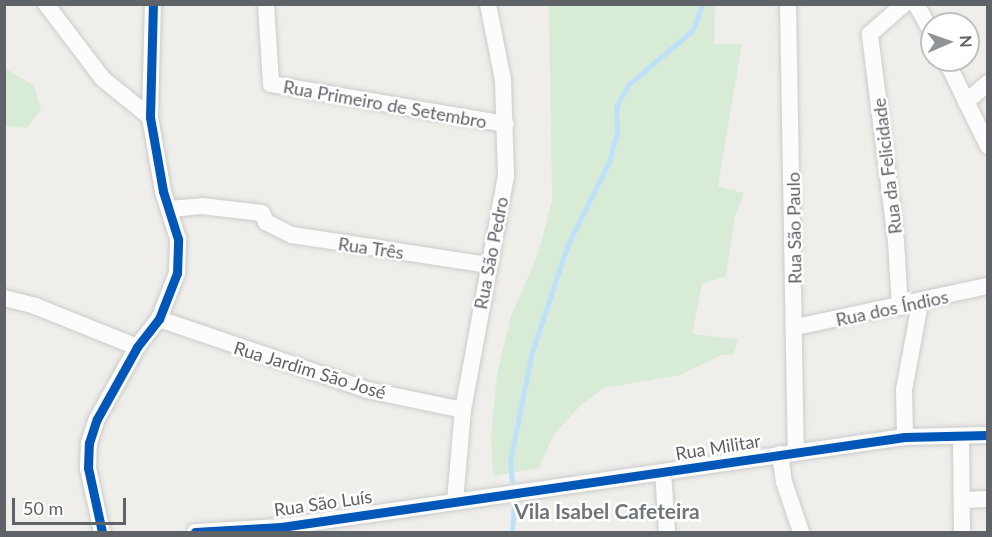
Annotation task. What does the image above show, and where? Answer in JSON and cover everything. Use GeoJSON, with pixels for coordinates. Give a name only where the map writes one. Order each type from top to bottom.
{"type":"FeatureCollection","features":[{"type":"Feature","properties":{"kind":"street"},"geometry":{"type":"LineString","coordinates":[[46,4],[103,79],[150,117]]}},
{"type":"Feature","properties":{"kind":"street"},"geometry":{"type":"LineString","coordinates":[[102,532],[88,468],[89,443],[97,419],[137,347],[159,319],[177,273],[178,239],[169,209],[150,117],[153,4]]}},
{"type":"Feature","properties":{"kind":"street","name":"Rua Primeiro de Setembro"},"geometry":{"type":"LineString","coordinates":[[266,4],[271,84],[506,124]]}},
{"type":"Feature","properties":{"kind":"street","name":"Rua São Pedro"},"geometry":{"type":"LineString","coordinates":[[455,501],[464,410],[488,265],[506,176],[503,80],[488,4]]}},
{"type":"Feature","properties":{"kind":"street","name":"Rua São Paulo"},"geometry":{"type":"LineString","coordinates":[[788,4],[796,327],[784,482],[801,532]]}},
{"type":"Feature","properties":{"kind":"street","name":"Rua da Felicidade"},"geometry":{"type":"LineString","coordinates":[[900,307],[896,241],[870,44],[875,26],[904,4]]}},
{"type":"Feature","properties":{"kind":"street"},"geometry":{"type":"LineString","coordinates":[[952,72],[987,146]]}},
{"type":"Feature","properties":{"kind":"street"},"geometry":{"type":"LineString","coordinates":[[966,102],[987,82]]}},
{"type":"Feature","properties":{"kind":"street","name":"Rua Três"},"geometry":{"type":"LineString","coordinates":[[169,209],[202,206],[262,213],[266,222],[292,235],[488,265]]}},
{"type":"Feature","properties":{"kind":"street","name":"Rua dos Índios"},"geometry":{"type":"LineString","coordinates":[[796,327],[920,304],[987,286]]}},
{"type":"Feature","properties":{"kind":"street"},"geometry":{"type":"LineString","coordinates":[[4,298],[36,306],[137,347]]}},
{"type":"Feature","properties":{"kind":"street"},"geometry":{"type":"LineString","coordinates":[[905,437],[904,390],[920,304]]}},
{"type":"Feature","properties":{"kind":"street","name":"Rua Jardim São José"},"geometry":{"type":"LineString","coordinates":[[159,319],[367,390],[464,410]]}},
{"type":"Feature","properties":{"kind":"street","name":"Rua Militar"},"geometry":{"type":"LineString","coordinates":[[455,501],[905,437],[987,435]]}},
{"type":"Feature","properties":{"kind":"street"},"geometry":{"type":"LineString","coordinates":[[961,437],[962,532]]}},
{"type":"Feature","properties":{"kind":"street"},"geometry":{"type":"LineString","coordinates":[[663,472],[667,532]]}},
{"type":"Feature","properties":{"kind":"street"},"geometry":{"type":"LineString","coordinates":[[963,500],[987,499]]}},
{"type":"Feature","properties":{"kind":"street","name":"Rua São Luís"},"geometry":{"type":"LineString","coordinates":[[195,532],[281,527],[455,501]]}},
{"type":"Feature","properties":{"kind":"green space"},"geometry":{"type":"Polygon","coordinates":[[[549,5],[715,5],[714,44],[742,44],[718,186],[744,193],[735,217],[726,276],[702,284],[692,334],[738,339],[734,354],[721,355],[680,375],[604,388],[582,404],[554,434],[539,468],[493,476],[491,436],[497,374],[511,316],[538,254],[552,200],[549,5]]]}},
{"type":"Feature","properties":{"kind":"green space"},"geometry":{"type":"Polygon","coordinates":[[[5,68],[34,86],[41,110],[27,128],[5,126],[5,68]]]}},
{"type":"Feature","properties":{"kind":"waterway"},"geometry":{"type":"LineString","coordinates":[[512,481],[510,462],[532,352],[568,244],[609,162],[617,132],[616,107],[628,85],[693,30],[702,4]]}},
{"type":"Feature","properties":{"kind":"waterway"},"geometry":{"type":"LineString","coordinates":[[512,532],[514,505]]}},
{"type":"Feature","properties":{"kind":"cycle path"},"geometry":{"type":"LineString","coordinates":[[102,532],[88,468],[89,443],[97,419],[137,347],[159,319],[177,273],[178,239],[163,191],[150,117],[153,4]]}},
{"type":"Feature","properties":{"kind":"cycle path"},"geometry":{"type":"LineString","coordinates":[[195,532],[281,527],[905,437],[988,435]]}},
{"type":"Feature","properties":{"kind":"district","name":"Vila Isabel Cafeteira"},"geometry":{"type":"Point","coordinates":[607,511]}}]}
